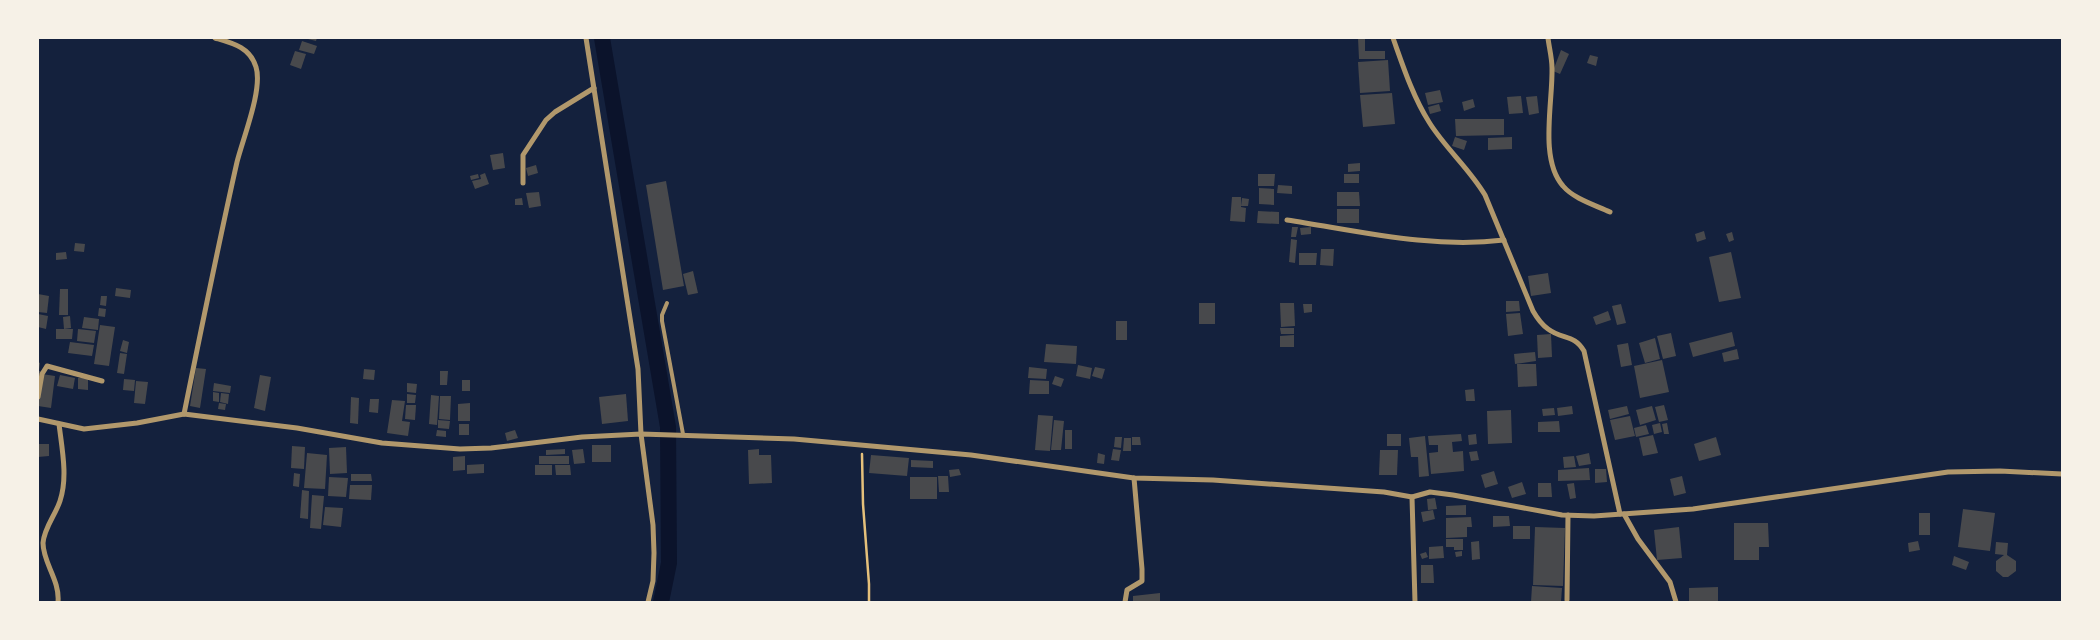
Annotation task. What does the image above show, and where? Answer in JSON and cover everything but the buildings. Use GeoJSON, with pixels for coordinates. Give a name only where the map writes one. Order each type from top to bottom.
{"type":"FeatureCollection","features":[{"type":"Feature","properties":{"kind":"street"},"geometry":{"type":"LineString","coordinates":[[184,414],[226,212],[242,141],[257,88],[258,76],[250,55],[235,43],[215,38]]}},
{"type":"Feature","properties":{"kind":"street"},"geometry":{"type":"LineString","coordinates":[[586,38],[638,369],[641,434],[653,525],[653,582],[648,602]]}},
{"type":"Feature","properties":{"kind":"street"},"geometry":{"type":"LineString","coordinates":[[1393,38],[1419,105],[1429,123],[1477,182],[1493,211],[1524,289],[1541,324],[1549,330],[1579,342],[1584,351],[1622,514],[1670,582],[1676,602]]}},
{"type":"Feature","properties":{"kind":"street"},"geometry":{"type":"LineString","coordinates":[[1548,38],[1552,66],[1550,138],[1552,164],[1562,185],[1572,193],[1610,212]]}},
{"type":"Feature","properties":{"kind":"street"},"geometry":{"type":"LineString","coordinates":[[523,183],[522,155],[546,120],[555,112],[594,88]]}},
{"type":"Feature","properties":{"kind":"street"},"geometry":{"type":"LineString","coordinates":[[1287,220],[1427,241],[1462,243],[1504,240]]}},
{"type":"Feature","properties":{"kind":"street"},"geometry":{"type":"LineString","coordinates":[[38,396],[42,374],[47,366],[102,381]]}},
{"type":"Feature","properties":{"kind":"street"},"geometry":{"type":"LineString","coordinates":[[38,419],[84,429],[101,428],[184,414],[297,428],[382,443],[460,449],[491,448],[582,437],[641,434],[794,439],[971,455],[1134,478],[1213,480],[1346,489],[1384,492],[1412,497],[1430,492],[1453,494],[1568,515],[1622,514],[1693,509],[1948,472],[2000,471],[2062,474]]}},
{"type":"Feature","properties":{"kind":"street"},"geometry":{"type":"LineString","coordinates":[[58,602],[55,580],[43,547],[44,534],[61,499],[64,480],[59,424]]}},
{"type":"Feature","properties":{"kind":"street"},"geometry":{"type":"LineString","coordinates":[[1124,602],[1127,590],[1142,581],[1134,478]]}},
{"type":"Feature","properties":{"kind":"street"},"geometry":{"type":"LineString","coordinates":[[1412,497],[1415,602]]}},
{"type":"Feature","properties":{"kind":"street"},"geometry":{"type":"LineString","coordinates":[[1567,600],[1568,515]]}},
{"type":"Feature","properties":{"kind":"lane"},"geometry":{"type":"LineString","coordinates":[[667,303],[662,320],[681,434]]}},
{"type":"Feature","properties":{"kind":"path"},"geometry":{"type":"LineString","coordinates":[[868,602],[869,584],[863,504],[862,454],[872,446]]}},
{"type":"Feature","properties":{"kind":"waterway"},"geometry":{"type":"LineString","coordinates":[[602,38],[668,427],[669,563],[661,602]]}}]}
